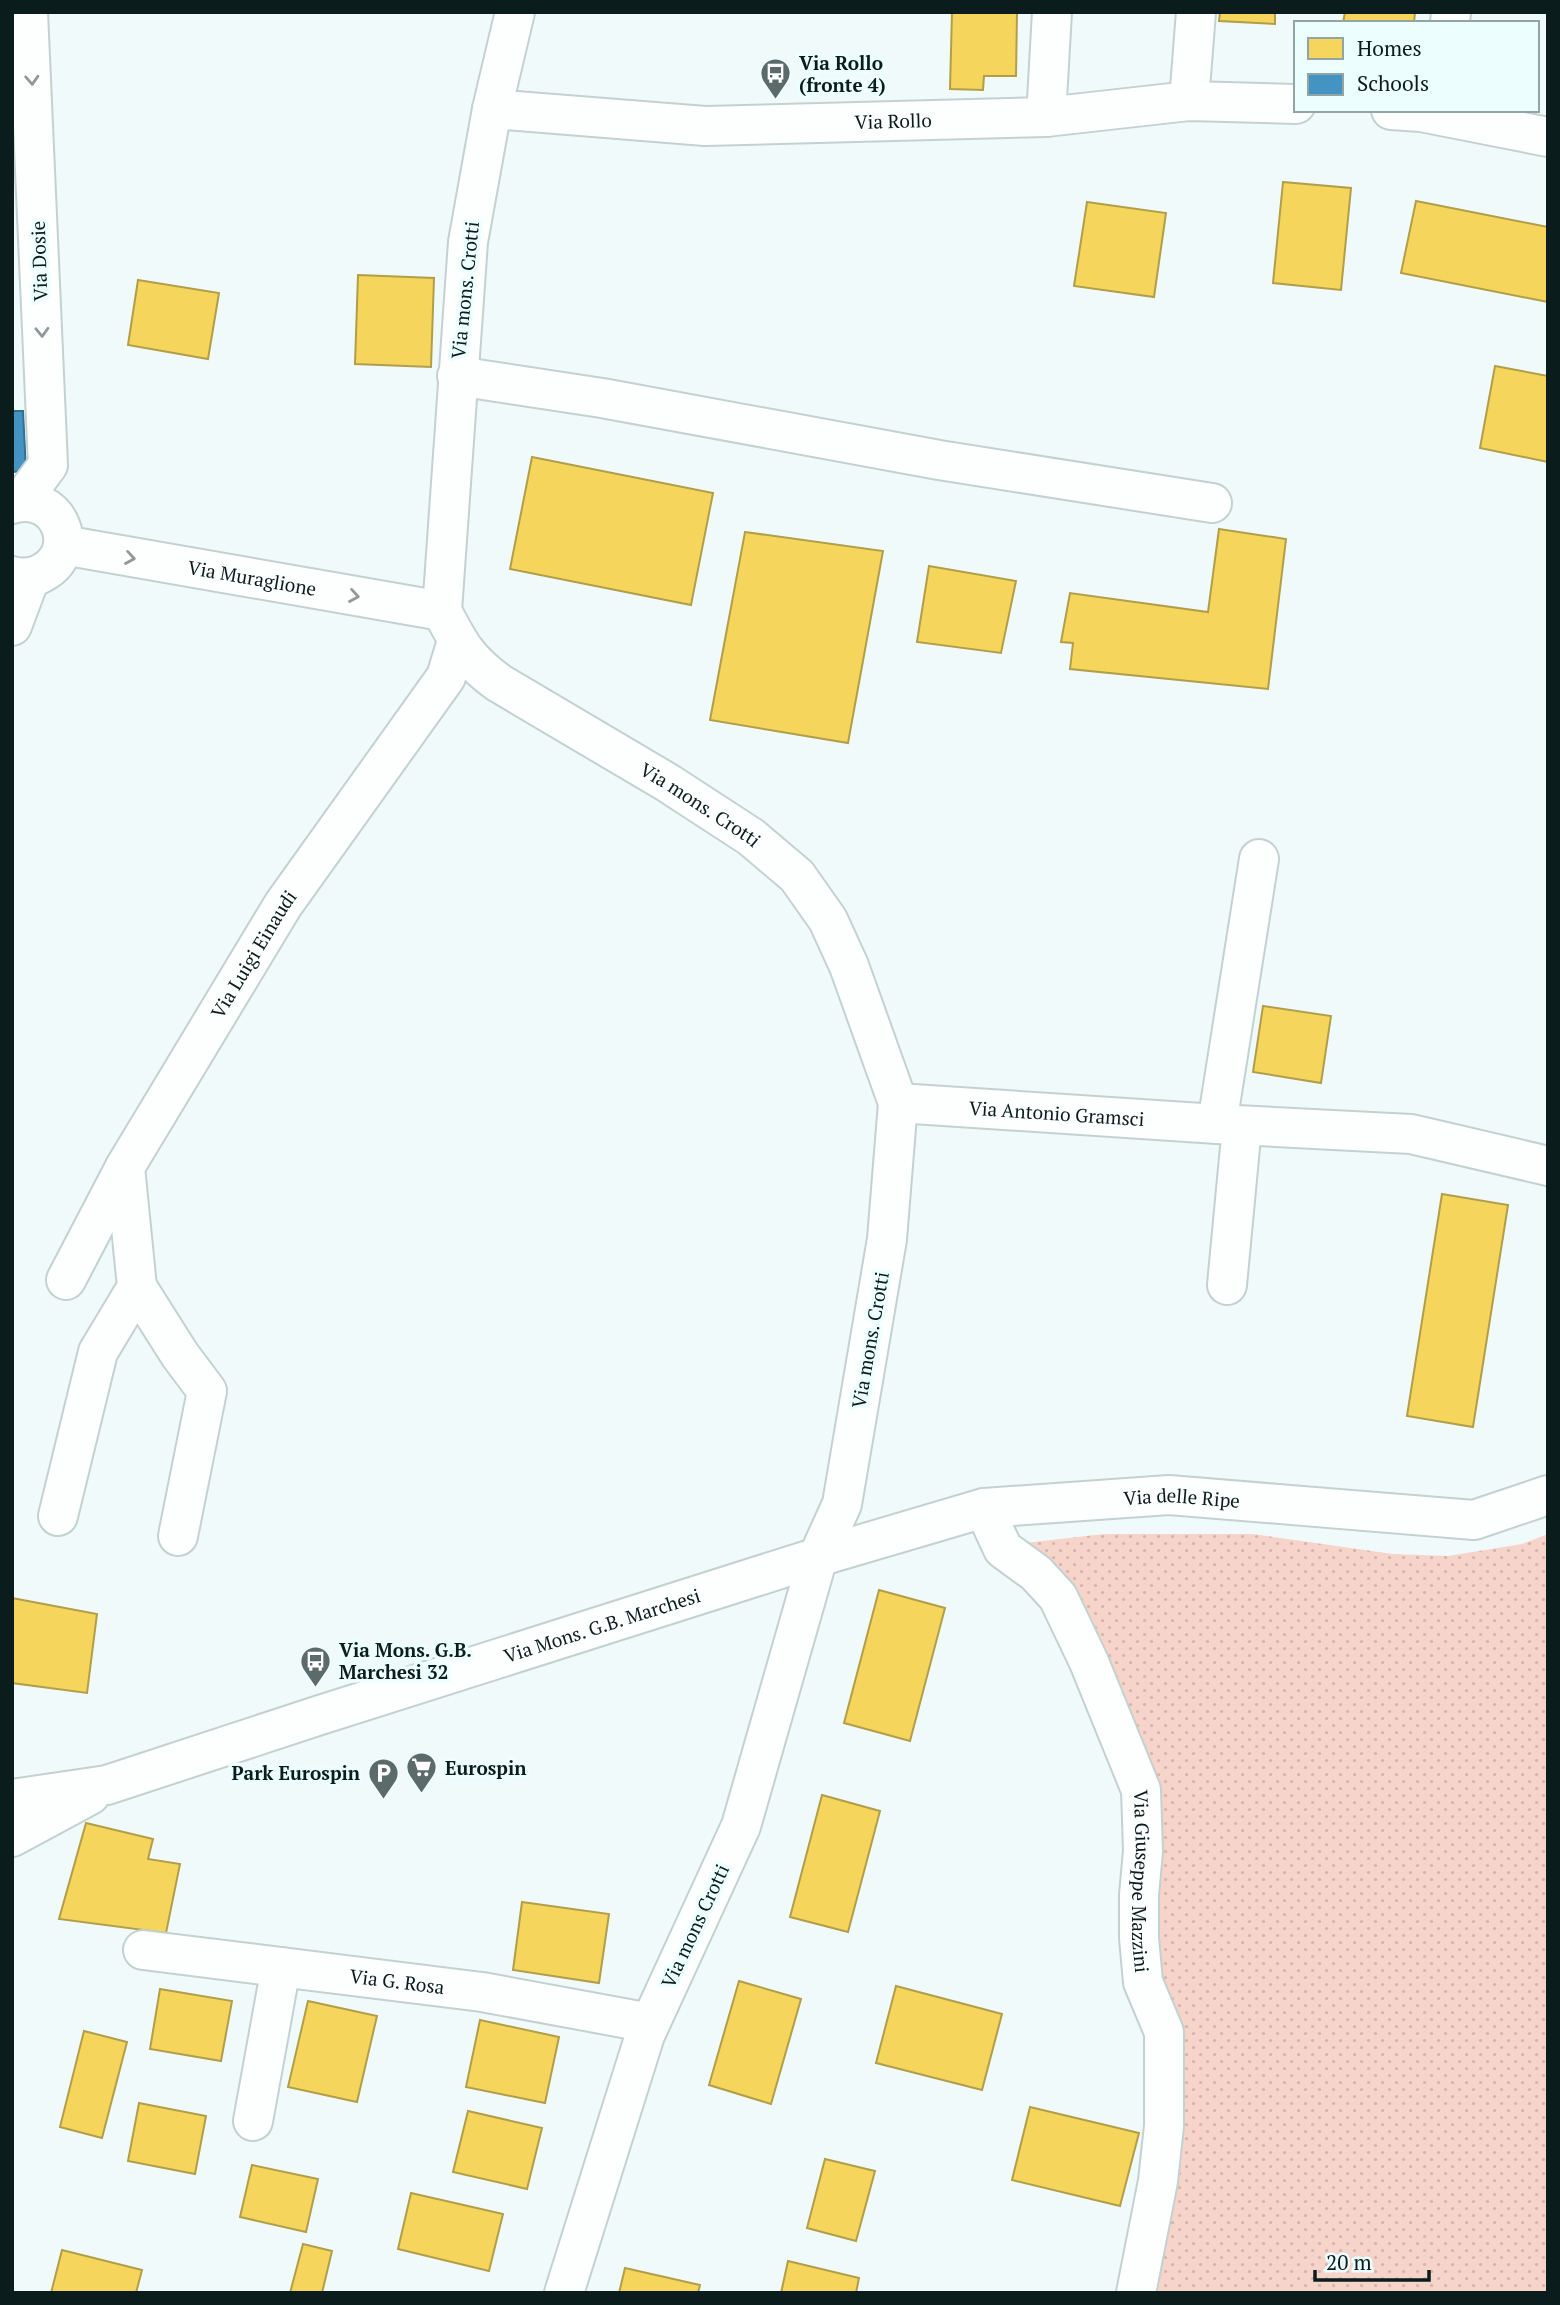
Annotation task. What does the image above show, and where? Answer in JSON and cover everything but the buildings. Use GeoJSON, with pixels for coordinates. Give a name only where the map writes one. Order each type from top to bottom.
{"type":"FeatureCollection","features":[{"type":"Feature","properties":{"kind":"street","name":"Via Dosie"},"geometry":{"type":"LineString","coordinates":[[17,503],[48,465],[28,12]]}},
{"type":"Feature","properties":{"kind":"street"},"geometry":{"type":"LineString","coordinates":[[1046,117],[1052,12]]}},
{"type":"Feature","properties":{"kind":"street"},"geometry":{"type":"LineString","coordinates":[[1189,101],[1196,12]]}},
{"type":"Feature","properties":{"kind":"street","name":"Via mons. Crotti"},"geometry":{"type":"LineString","coordinates":[[514,13],[492,109],[468,242],[457,376],[450,626],[477,667],[499,683],[668,783],[751,836],[797,876],[828,920],[849,966],[898,1103],[887,1239],[842,1504],[818,1557]]}},
{"type":"Feature","properties":{"kind":"street","name":"Via Rollo"},"geometry":{"type":"LineString","coordinates":[[492,109],[705,126],[1046,117],[1189,101],[1294,104]]}},
{"type":"Feature","properties":{"kind":"street"},"geometry":{"type":"LineString","coordinates":[[1437,113],[1548,137]]}},
{"type":"Feature","properties":{"kind":"street"},"geometry":{"type":"LineString","coordinates":[[457,376],[602,398],[926,457],[1212,503]]}},
{"type":"Feature","properties":{"kind":"street"},"geometry":{"type":"LineString","coordinates":[[12,626],[21,577],[50,569],[61,556],[64,535],[55,515],[35,502],[17,503]]}},
{"type":"Feature","properties":{"kind":"street","name":"Via Muraglione"},"geometry":{"type":"LineString","coordinates":[[62,545],[450,626]]}},
{"type":"Feature","properties":{"kind":"street","name":"Via Luigi Einaudi"},"geometry":{"type":"LineString","coordinates":[[66,1280],[125,1167],[283,905],[446,677],[450,626]]}},
{"type":"Feature","properties":{"kind":"street"},"geometry":{"type":"LineString","coordinates":[[1227,1285],[1230,1125],[1259,859]]}},
{"type":"Feature","properties":{"kind":"street","name":"Via Antonio Gramsci"},"geometry":{"type":"LineString","coordinates":[[898,1103],[1411,1134],[1548,1166]]}},
{"type":"Feature","properties":{"kind":"street"},"geometry":{"type":"LineString","coordinates":[[125,1167],[137,1287],[180,1355],[207,1391],[178,1536]]}},
{"type":"Feature","properties":{"kind":"street"},"geometry":{"type":"LineString","coordinates":[[58,1516],[98,1352],[137,1287]]}},
{"type":"Feature","properties":{"kind":"street","name":"Via delle Ripe"},"geometry":{"type":"LineString","coordinates":[[818,1557],[984,1508],[1170,1495],[1474,1520],[1548,1494]]}},
{"type":"Feature","properties":{"kind":"street","name":"Via Giuseppe Mazzini"},"geometry":{"type":"LineString","coordinates":[[984,1508],[1003,1549],[1036,1573],[1058,1597],[1089,1662],[1141,1790],[1143,1851],[1139,1938],[1143,1982],[1164,2032],[1164,2126],[1158,2181],[1136,2293]]}},
{"type":"Feature","properties":{"kind":"street","name":"Via Mons. G.B. Marchesi"},"geometry":{"type":"LineString","coordinates":[[12,1799],[107,1785],[818,1557]]}},
{"type":"Feature","properties":{"kind":"street","name":"Via mons Crotti"},"geometry":{"type":"LineString","coordinates":[[564,2293],[650,2023],[740,1826],[818,1557]]}},
{"type":"Feature","properties":{"kind":"street","name":"Via Mons. G.B. Marchesi"},"geometry":{"type":"LineString","coordinates":[[12,1837],[107,1785]]}},
{"type":"Feature","properties":{"kind":"street","name":"Via G. Rosa"},"geometry":{"type":"LineString","coordinates":[[143,1950],[482,1992],[650,2023]]}},
{"type":"Feature","properties":{"kind":"street"},"geometry":{"type":"LineString","coordinates":[[253,2121],[281,1967]]}},
{"type":"Feature","properties":{"kind":"shaded area"},"geometry":{"type":"Polygon","coordinates":[[[1104,1534],[1253,1534],[1393,1554],[1448,1556],[1522,1544],[1548,1534],[1548,2293],[1155,2293],[1157,1996],[1151,1838],[1016,1544],[1104,1534]]]}},
{"type":"Feature","properties":{"kind":"place","name":"Via Rollo (fronte 4)"},"geometry":{"type":"Point","coordinates":[776,101]}},
{"type":"Feature","properties":{"kind":"place","name":"Via Mons. G.B. Marchesi 32"},"geometry":{"type":"Point","coordinates":[316,1688]}},
{"type":"Feature","properties":{"kind":"place","name":"Eurospin"},"geometry":{"type":"Point","coordinates":[422,1795]}},
{"type":"Feature","properties":{"kind":"place","name":"Park Eurospin"},"geometry":{"type":"Point","coordinates":[383,1800]}}]}
